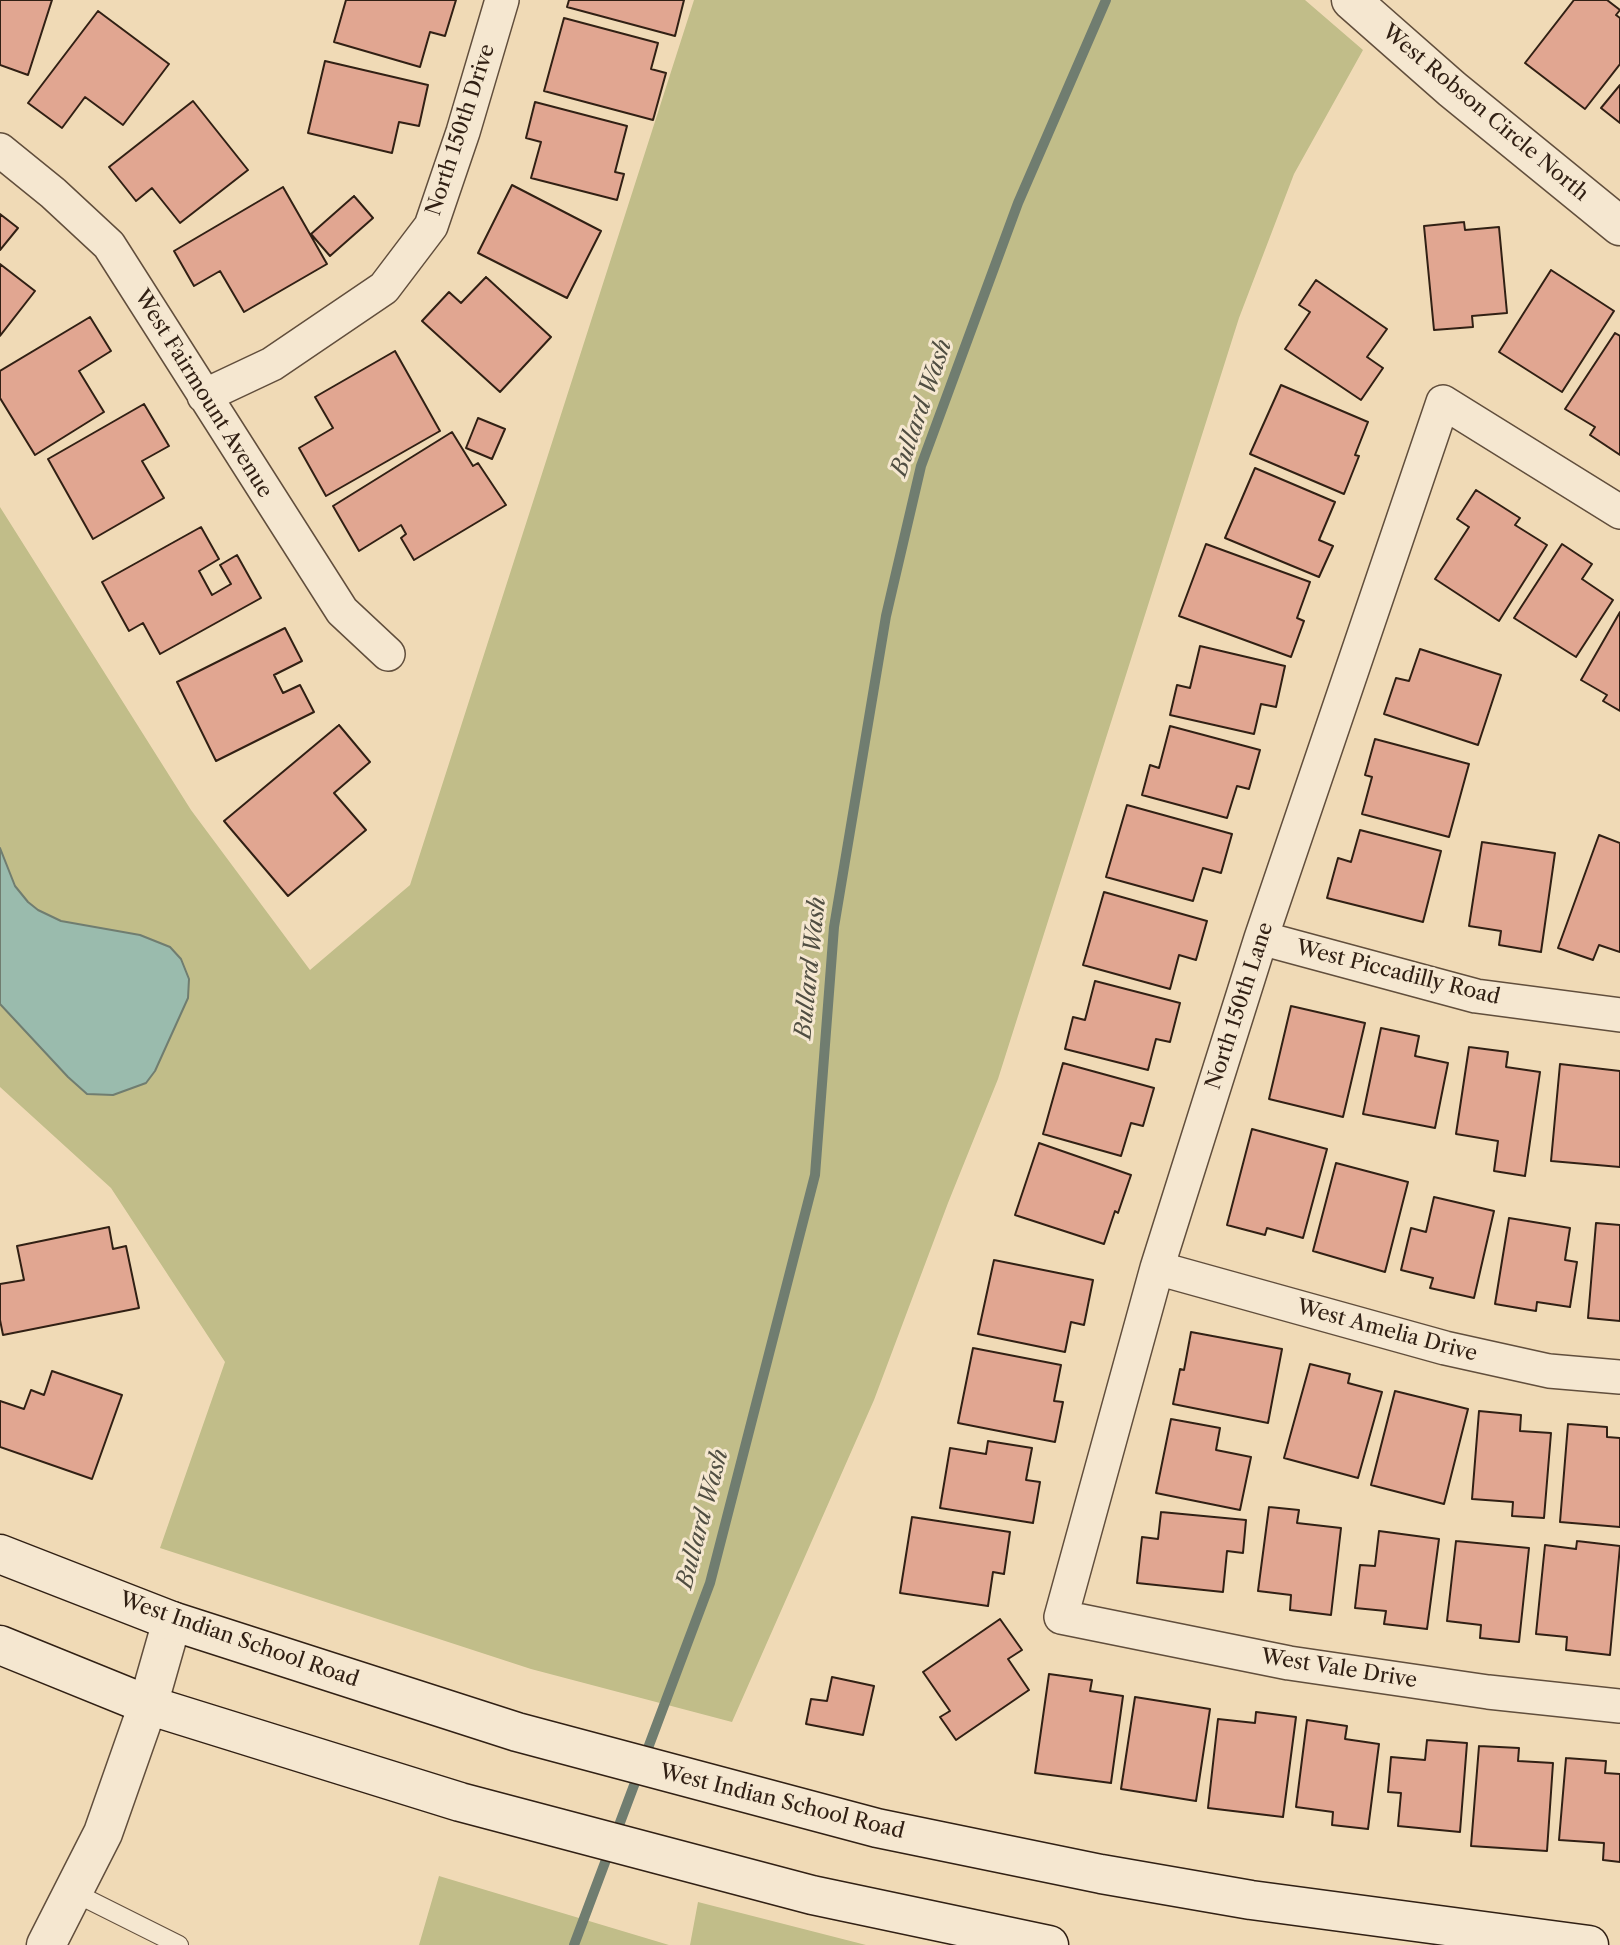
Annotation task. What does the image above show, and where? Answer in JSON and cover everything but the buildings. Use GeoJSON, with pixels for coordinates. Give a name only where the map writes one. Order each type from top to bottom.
{"type":"FeatureCollection","features":[{"type":"Feature","properties":{"kind":"main road","name":"West Robson Circle North"},"geometry":{"type":"LineString","coordinates":[[1351,0],[1452,89],[1620,226]]}},
{"type":"Feature","properties":{"kind":"main road","name":"West Indian School Road"},"geometry":{"type":"LineString","coordinates":[[0,1553],[172,1621],[517,1732],[877,1828],[1155,1884],[1251,1900],[1589,1945]]}},
{"type":"Feature","properties":{"kind":"main road"},"geometry":{"type":"LineString","coordinates":[[46,1945],[103,1833],[148,1705],[172,1621]]}},
{"type":"Feature","properties":{"kind":"main road"},"geometry":{"type":"LineString","coordinates":[[0,1645],[148,1705],[467,1804],[812,1895],[1049,1945]]}},
{"type":"Feature","properties":{"kind":"street","name":"North 150th Drive"},"geometry":{"type":"LineString","coordinates":[[204,396],[272,364],[384,288],[431,226],[463,132],[502,0]]}},
{"type":"Feature","properties":{"kind":"street","name":"West Fairmount Avenue"},"geometry":{"type":"LineString","coordinates":[[0,150],[53,193],[109,245],[342,611],[388,654]]}},
{"type":"Feature","properties":{"kind":"street","name":"North 150th Lane"},"geometry":{"type":"LineString","coordinates":[[1061,1617],[1157,1268],[1261,938],[1443,402],[1620,512]]}},
{"type":"Feature","properties":{"kind":"street","name":"West Piccadilly Road"},"geometry":{"type":"LineString","coordinates":[[1261,938],[1476,996],[1620,1015]]}},
{"type":"Feature","properties":{"kind":"street","name":"West Amelia Drive"},"geometry":{"type":"LineString","coordinates":[[1157,1268],[1444,1348],[1549,1371],[1620,1377]]}},
{"type":"Feature","properties":{"kind":"street","name":"West Vale Drive"},"geometry":{"type":"LineString","coordinates":[[1061,1617],[1289,1663],[1488,1692],[1620,1706]]}},
{"type":"Feature","properties":{"kind":"lane"},"geometry":{"type":"LineString","coordinates":[[73,1892],[179,1945]]}},
{"type":"Feature","properties":{"kind":"shaded area"},"geometry":{"type":"Polygon","coordinates":[[[694,0],[1305,0],[1363,50],[1294,174],[1239,318],[998,1079],[874,1400],[732,1722],[531,1669],[160,1548],[225,1362],[111,1188],[0,1087],[0,507],[191,810],[310,970],[410,885],[694,0]]]}},
{"type":"Feature","properties":{"kind":"shaded area"},"geometry":{"type":"Polygon","coordinates":[[[0,848],[15,886],[38,910],[61,921],[140,935],[170,947],[181,959],[189,979],[188,998],[155,1071],[146,1083],[113,1095],[87,1094],[0,1004],[0,848]]]}},
{"type":"Feature","properties":{"kind":"shaded area"},"geometry":{"type":"Polygon","coordinates":[[[439,1876],[669,1945],[419,1945],[439,1876]]]}},
{"type":"Feature","properties":{"kind":"shaded area"},"geometry":{"type":"Polygon","coordinates":[[[698,1902],[866,1945],[690,1945],[698,1902]]]}},
{"type":"Feature","properties":{"kind":"waterway","name":"Bullard Wash"},"geometry":{"type":"LineString","coordinates":[[574,1945],[710,1583],[815,1175],[834,927],[886,616],[921,466],[1018,203],[1106,0]]}}]}
